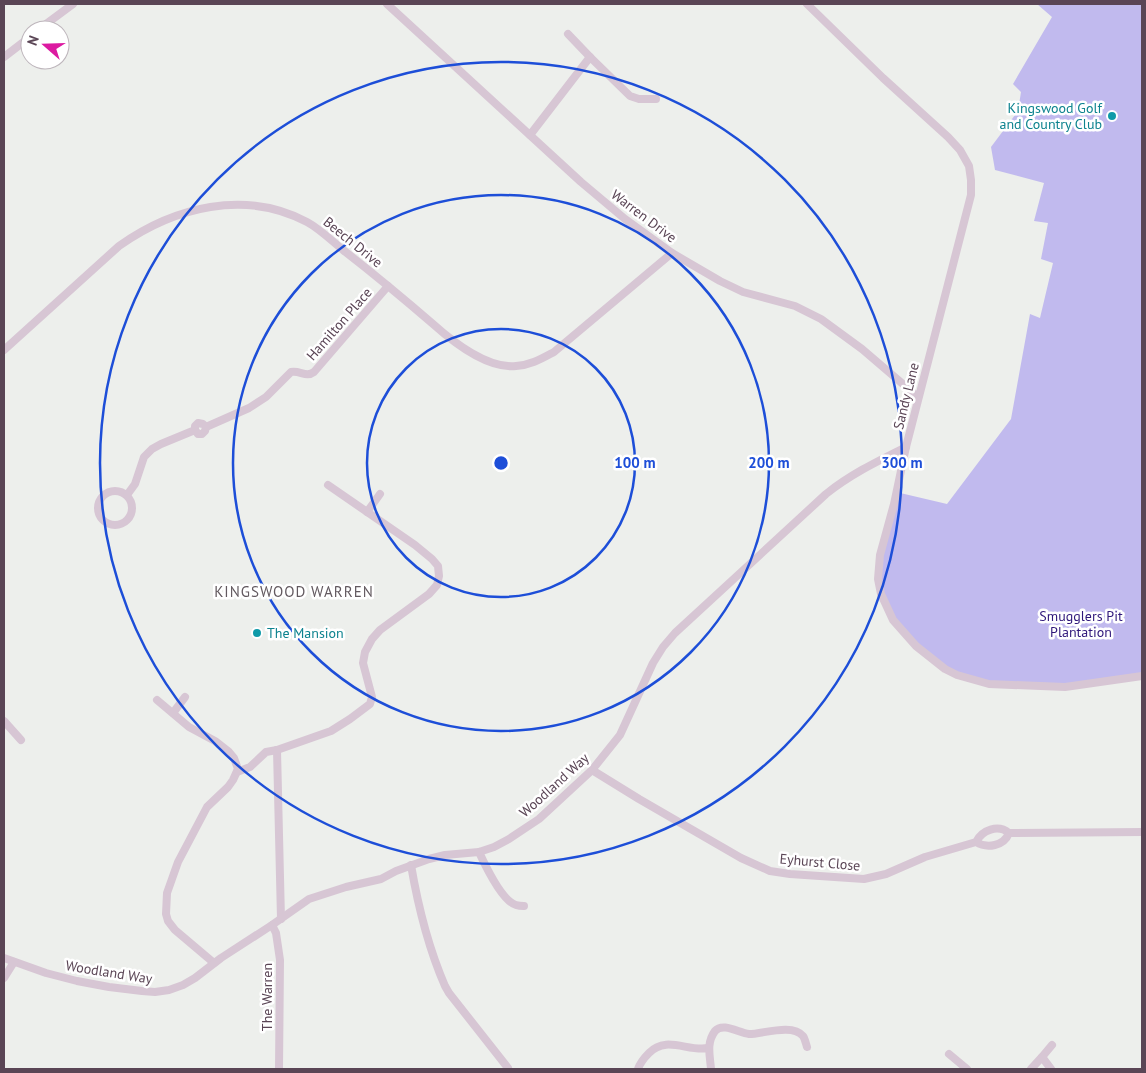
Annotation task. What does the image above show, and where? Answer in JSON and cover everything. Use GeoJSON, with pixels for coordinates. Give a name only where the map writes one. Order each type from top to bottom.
{"type":"FeatureCollection","features":[{"type":"Feature","properties":{"kind":"street"},"geometry":{"type":"LineString","coordinates":[[51,20],[73,4]]}},
{"type":"Feature","properties":{"kind":"street","name":"Warren Drive"},"geometry":{"type":"LineString","coordinates":[[387,4],[581,182],[625,219],[672,253],[720,281],[743,292],[795,306],[822,319],[862,349],[918,397]]}},
{"type":"Feature","properties":{"kind":"street","name":"Sandy Lane"},"geometry":{"type":"LineString","coordinates":[[807,4],[883,78],[948,137],[960,150],[970,166],[971,195],[918,397],[894,504],[880,555],[878,578],[881,594],[893,620],[916,646],[946,669],[957,675],[989,684],[1065,687],[1142,676]]}},
{"type":"Feature","properties":{"kind":"street"},"geometry":{"type":"LineString","coordinates":[[568,34],[630,96],[639,99],[656,99]]}},
{"type":"Feature","properties":{"kind":"street"},"geometry":{"type":"LineString","coordinates":[[4,57],[20,44]]}},
{"type":"Feature","properties":{"kind":"street"},"geometry":{"type":"LineString","coordinates":[[530,135],[590,57]]}},
{"type":"Feature","properties":{"kind":"street","name":"Beech Drive"},"geometry":{"type":"LineString","coordinates":[[4,350],[119,246],[137,234],[170,218],[200,208],[242,204],[260,206],[310,223],[460,346],[495,364],[514,367],[534,363],[554,352],[672,253]]}},
{"type":"Feature","properties":{"kind":"street","name":"Hamilton Place"},"geometry":{"type":"LineString","coordinates":[[127,495],[135,484],[144,457],[152,449],[195,430],[195,426],[198,423],[206,427],[249,408],[266,397],[291,372],[308,374],[314,372],[388,286]]}},
{"type":"Feature","properties":{"kind":"street","name":"Woodland Way"},"geometry":{"type":"LineString","coordinates":[[4,958],[77,982],[155,992],[169,990],[195,978],[214,963],[281,920],[309,899],[346,887],[381,879],[411,865],[436,857],[479,852],[501,843],[539,819],[592,770],[620,735],[653,664],[663,647],[675,633],[826,494],[845,479],[906,447]]}},
{"type":"Feature","properties":{"kind":"street"},"geometry":{"type":"LineString","coordinates":[[237,772],[250,767],[266,752],[331,731],[370,704],[372,697],[363,663],[365,652],[372,639],[380,630],[429,594],[437,585],[439,576],[438,566],[432,559],[328,485]]}},
{"type":"Feature","properties":{"kind":"street"},"geometry":{"type":"LineString","coordinates":[[116,491],[127,495],[133,506],[130,518],[121,525],[109,525],[100,516],[98,505],[105,494],[116,491]]}},
{"type":"Feature","properties":{"kind":"street"},"geometry":{"type":"LineString","coordinates":[[367,512],[380,494]]}},
{"type":"Feature","properties":{"kind":"street"},"geometry":{"type":"LineString","coordinates":[[173,713],[185,698]]}},
{"type":"Feature","properties":{"kind":"street"},"geometry":{"type":"LineString","coordinates":[[157,700],[189,727],[215,741],[229,752],[234,758],[238,769],[234,780],[206,807],[178,862],[167,893],[168,921],[175,930],[214,963]]}},
{"type":"Feature","properties":{"kind":"street"},"geometry":{"type":"LineString","coordinates":[[4,721],[21,740]]}},
{"type":"Feature","properties":{"kind":"street"},"geometry":{"type":"LineString","coordinates":[[277,750],[281,920]]}},
{"type":"Feature","properties":{"kind":"street","name":"Eyhurst Close"},"geometry":{"type":"LineString","coordinates":[[592,770],[638,799],[741,858],[770,870],[784,873],[864,879],[875,878],[925,857],[976,842],[981,835],[995,828],[1006,830],[1009,833],[1142,832]]}},
{"type":"Feature","properties":{"kind":"street","name":"Eyhurst Close"},"geometry":{"type":"LineString","coordinates":[[976,842],[983,845],[999,844],[1008,837],[1009,833]]}},
{"type":"Feature","properties":{"kind":"street"},"geometry":{"type":"LineString","coordinates":[[479,852],[487,870],[505,896],[516,906],[524,906]]}},
{"type":"Feature","properties":{"kind":"street"},"geometry":{"type":"LineString","coordinates":[[411,865],[423,922],[445,986],[508,1068]]}},
{"type":"Feature","properties":{"kind":"street","name":"The Warren"},"geometry":{"type":"LineString","coordinates":[[272,925],[276,933],[280,960],[279,1069]]}},
{"type":"Feature","properties":{"kind":"street"},"geometry":{"type":"LineString","coordinates":[[4,978],[14,962]]}},
{"type":"Feature","properties":{"kind":"street"},"geometry":{"type":"LineString","coordinates":[[711,1069],[708,1048],[716,1030],[723,1028],[750,1034],[784,1030],[791,1031],[802,1036],[807,1047]]}},
{"type":"Feature","properties":{"kind":"street"},"geometry":{"type":"LineString","coordinates":[[638,1069],[652,1049],[661,1045],[671,1044],[699,1049],[708,1048]]}},
{"type":"Feature","properties":{"kind":"street"},"geometry":{"type":"LineString","coordinates":[[1031,1069],[1052,1045]]}},
{"type":"Feature","properties":{"kind":"street"},"geometry":{"type":"LineString","coordinates":[[949,1054],[967,1069]]}},
{"type":"Feature","properties":{"kind":"street"},"geometry":{"type":"LineString","coordinates":[[1042,1057],[1051,1069]]}},
{"type":"Feature","properties":{"kind":"green space","name":"Smugglers Pit Plantation"},"geometry":{"type":"Polygon","coordinates":[[[1037,4],[1142,4],[1142,675],[1065,687],[989,684],[945,669],[893,620],[878,579],[896,492],[947,504],[1011,419],[1030,314],[1040,318],[1053,263],[1041,259],[1048,223],[1034,221],[1044,183],[995,170],[991,147],[1018,111],[1021,92],[1013,84],[1052,17],[1037,4]]]}},
{"type":"Feature","properties":{"kind":"place","name":"Kingswood Golf and Country Club"},"geometry":{"type":"Point","coordinates":[1112,116]}},
{"type":"Feature","properties":{"kind":"place","name":"The Mansion"},"geometry":{"type":"Point","coordinates":[257,633]}},
{"type":"Feature","properties":{"kind":"district","name":"KINGSWOOD WARREN"},"geometry":{"type":"Point","coordinates":[294,591]}}]}
